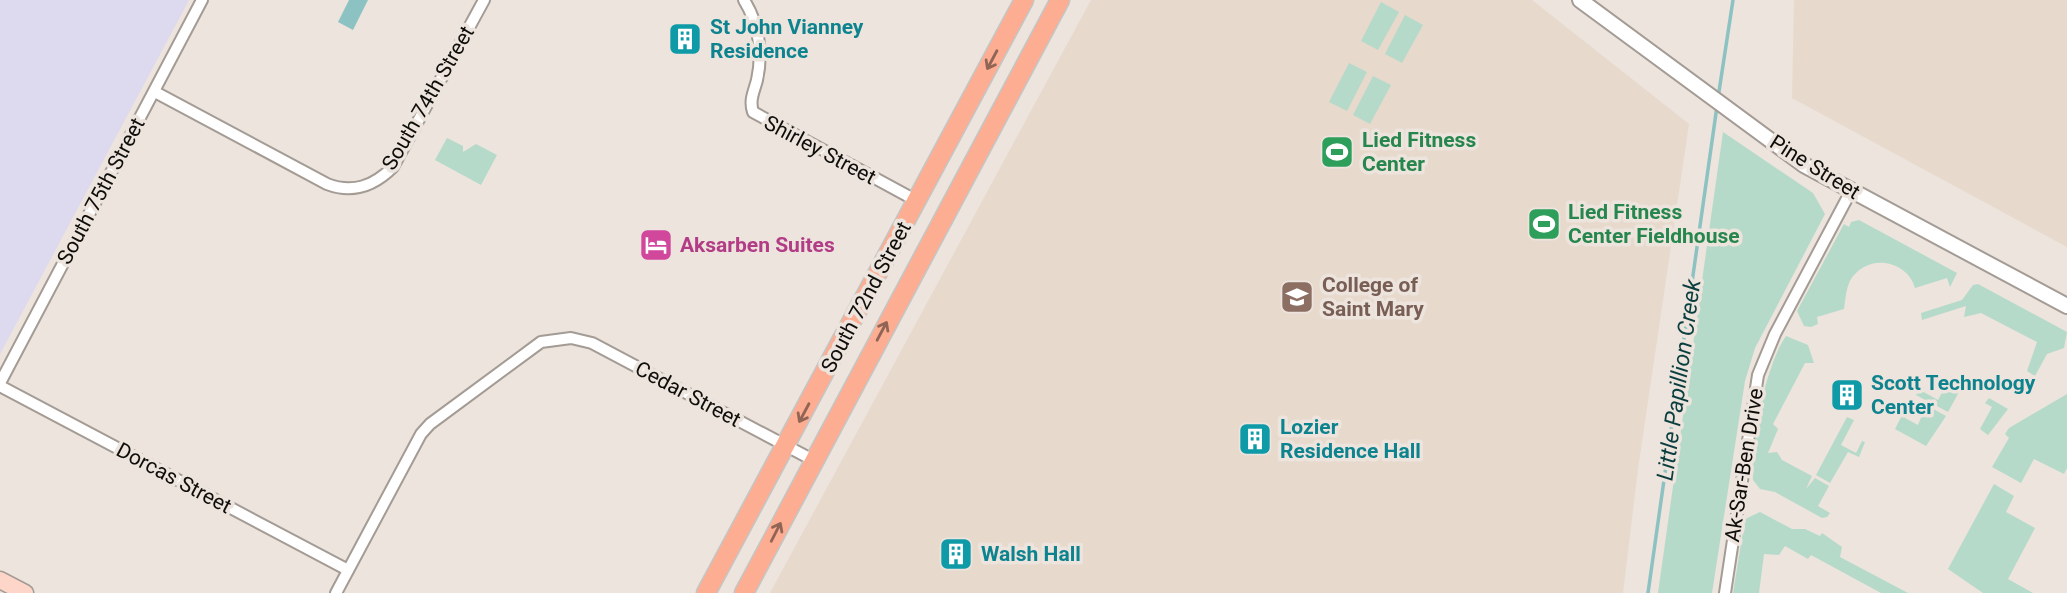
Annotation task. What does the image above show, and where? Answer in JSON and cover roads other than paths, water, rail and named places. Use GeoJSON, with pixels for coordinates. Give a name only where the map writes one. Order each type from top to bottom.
{"type":"FeatureCollection","features":[{"type":"Feature","properties":{"kind":"main road","name":"South 72nd Street"},"geometry":{"type":"LineString","coordinates":[[706,593],[1024,0]]}},
{"type":"Feature","properties":{"kind":"main road","name":"South 72nd Street"},"geometry":{"type":"LineString","coordinates":[[744,593],[1060,0]]}},
{"type":"Feature","properties":{"kind":"main road"},"geometry":{"type":"LineString","coordinates":[[0,580],[25,593]]}},
{"type":"Feature","properties":{"kind":"street","name":"South 75th Street"},"geometry":{"type":"LineString","coordinates":[[0,384],[202,0]]}},
{"type":"Feature","properties":{"kind":"street","name":"South 74th Street"},"geometry":{"type":"LineString","coordinates":[[155,92],[327,184],[348,189],[364,187],[382,178],[393,166],[484,0]]}},
{"type":"Feature","properties":{"kind":"street","name":"Shirley Street"},"geometry":{"type":"LineString","coordinates":[[744,0],[754,20],[759,48],[757,79],[750,103],[753,112],[917,201]]}},
{"type":"Feature","properties":{"kind":"street","name":"Pine Street"},"geometry":{"type":"LineString","coordinates":[[1580,0],[1804,165],[2067,306]]}},
{"type":"Feature","properties":{"kind":"street","name":"Ak-Sar-Ben Drive"},"geometry":{"type":"LineString","coordinates":[[1725,593],[1758,375],[1775,334],[1851,191]]}},
{"type":"Feature","properties":{"kind":"street","name":"Cedar Street"},"geometry":{"type":"LineString","coordinates":[[348,570],[421,434],[430,424],[541,342],[560,338],[592,343],[813,460]]}},
{"type":"Feature","properties":{"kind":"street","name":"Dorcas Street"},"geometry":{"type":"LineString","coordinates":[[0,384],[348,570]]}},
{"type":"Feature","properties":{"kind":"street"},"geometry":{"type":"LineString","coordinates":[[337,593],[348,570]]}},
{"type":"Feature","properties":{"kind":"water"},"geometry":{"type":"Polygon","coordinates":[[[349,0],[368,0],[353,30],[338,22],[349,0]]]}},
{"type":"Feature","properties":{"kind":"waterway","name":"Little Papillion Creek"},"geometry":{"type":"LineString","coordinates":[[1718,98],[1733,0]]}},
{"type":"Feature","properties":{"kind":"waterway","name":"Little Papillion Creek"},"geometry":{"type":"LineString","coordinates":[[1648,593],[1717,106]]}},
{"type":"Feature","properties":{"kind":"place","name":"St John Vianney Residence"},"geometry":{"type":"Point","coordinates":[685,39]}},
{"type":"Feature","properties":{"kind":"place","name":"Lied Fitness Center"},"geometry":{"type":"Point","coordinates":[1337,152]}},
{"type":"Feature","properties":{"kind":"place","name":"Lied Fitness Center Fieldhouse"},"geometry":{"type":"Point","coordinates":[1544,224]}},
{"type":"Feature","properties":{"kind":"place","name":"Aksarben Suites"},"geometry":{"type":"Point","coordinates":[656,245]}},
{"type":"Feature","properties":{"kind":"place","name":"College of Saint Mary"},"geometry":{"type":"Point","coordinates":[1297,297]}},
{"type":"Feature","properties":{"kind":"place","name":"Scott Technology Center"},"geometry":{"type":"Point","coordinates":[1847,395]}},
{"type":"Feature","properties":{"kind":"place","name":"Lozier Residence Hall"},"geometry":{"type":"Point","coordinates":[1255,439]}},
{"type":"Feature","properties":{"kind":"place","name":"Walsh Hall"},"geometry":{"type":"Point","coordinates":[956,554]}}]}
